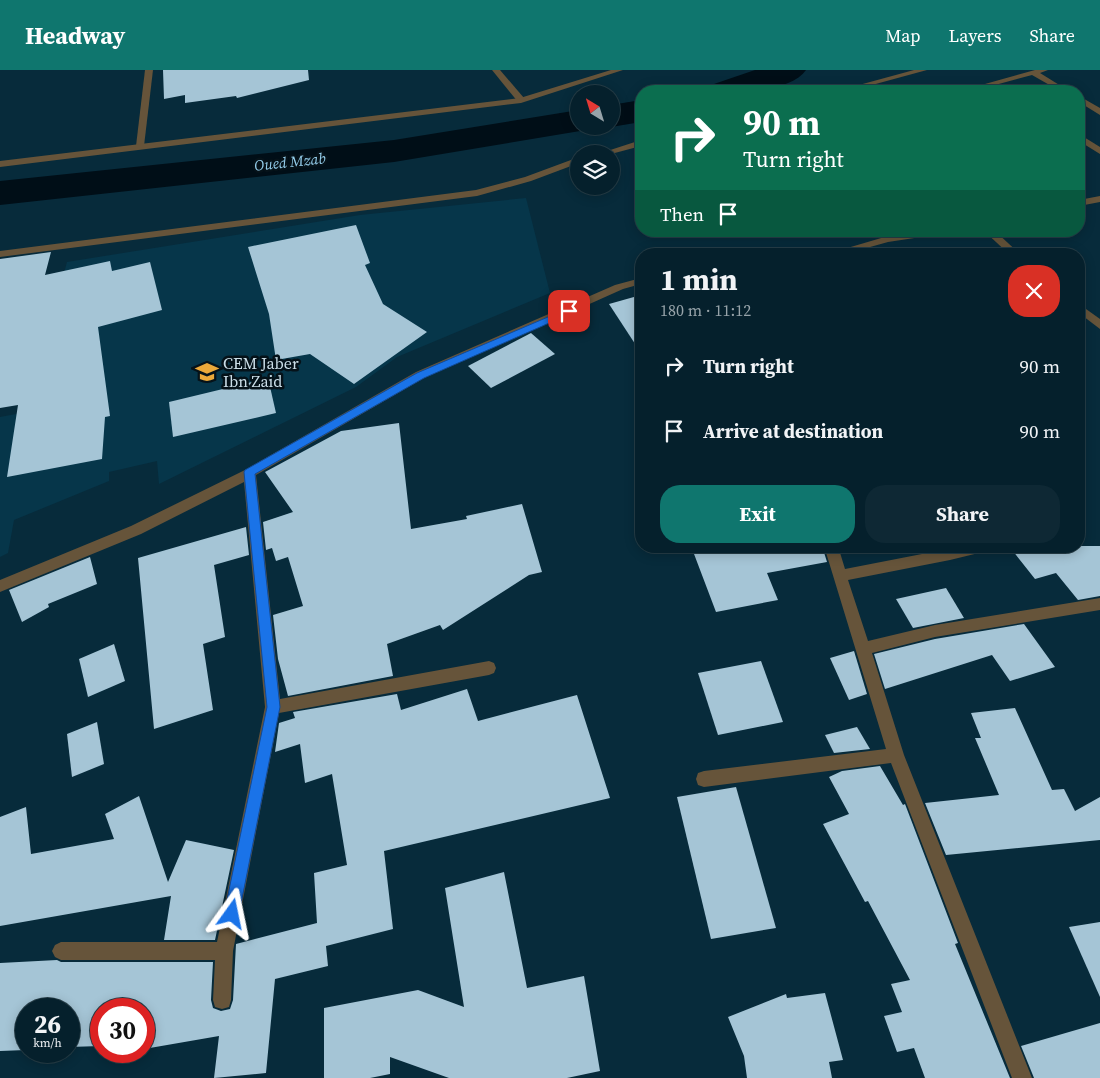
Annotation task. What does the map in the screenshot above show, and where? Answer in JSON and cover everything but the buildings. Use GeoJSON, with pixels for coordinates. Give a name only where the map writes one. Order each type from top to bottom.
{"type":"FeatureCollection","features":[{"type":"Feature","properties":{"kind":"street"},"geometry":{"type":"LineString","coordinates":[[140,146],[149,70]]}},
{"type":"Feature","properties":{"kind":"street"},"geometry":{"type":"LineString","coordinates":[[496,70],[521,100]]}},
{"type":"Feature","properties":{"kind":"street"},"geometry":{"type":"LineString","coordinates":[[0,164],[521,100],[619,70]]}},
{"type":"Feature","properties":{"kind":"street"},"geometry":{"type":"LineString","coordinates":[[864,85],[922,70]]}},
{"type":"Feature","properties":{"kind":"street"},"geometry":{"type":"LineString","coordinates":[[982,85],[1014,74],[1034,73],[1044,70]]}},
{"type":"Feature","properties":{"kind":"street"},"geometry":{"type":"LineString","coordinates":[[1034,73],[1055,85]]}},
{"type":"Feature","properties":{"kind":"street"},"geometry":{"type":"LineString","coordinates":[[1085,103],[1100,112]]}},
{"type":"Feature","properties":{"kind":"street"},"geometry":{"type":"LineString","coordinates":[[1085,141],[1100,151]]}},
{"type":"Feature","properties":{"kind":"street"},"geometry":{"type":"LineString","coordinates":[[620,149],[635,145]]}},
{"type":"Feature","properties":{"kind":"street"},"geometry":{"type":"LineString","coordinates":[[0,254],[477,193],[528,179],[570,163]]}},
{"type":"Feature","properties":{"kind":"street"},"geometry":{"type":"LineString","coordinates":[[1085,202],[1100,199]]}},
{"type":"Feature","properties":{"kind":"street"},"geometry":{"type":"LineString","coordinates":[[848,248],[879,237]]}},
{"type":"Feature","properties":{"kind":"street"},"geometry":{"type":"LineString","coordinates":[[996,237],[1008,248]]}},
{"type":"Feature","properties":{"kind":"street"},"geometry":{"type":"LineString","coordinates":[[0,586],[136,530],[249,472],[420,375],[569,311],[619,287],[635,283]]}},
{"type":"Feature","properties":{"kind":"street"},"geometry":{"type":"LineString","coordinates":[[1085,312],[1100,325]]}},
{"type":"Feature","properties":{"kind":"street"},"geometry":{"type":"LineString","coordinates":[[222,1000],[224,951],[273,707],[249,472]]}},
{"type":"Feature","properties":{"kind":"street"},"geometry":{"type":"LineString","coordinates":[[833,553],[896,755],[1022,1078]]}},
{"type":"Feature","properties":{"kind":"street"},"geometry":{"type":"LineString","coordinates":[[839,576],[878,566],[962,553]]}},
{"type":"Feature","properties":{"kind":"street"},"geometry":{"type":"LineString","coordinates":[[864,648],[935,631],[1100,604]]}},
{"type":"Feature","properties":{"kind":"street"},"geometry":{"type":"LineString","coordinates":[[273,707],[489,668]]}},
{"type":"Feature","properties":{"kind":"street"},"geometry":{"type":"LineString","coordinates":[[704,779],[896,755]]}},
{"type":"Feature","properties":{"kind":"street"},"geometry":{"type":"LineString","coordinates":[[61,951],[224,951]]}},
{"type":"Feature","properties":{"kind":"shaded area","name":"CEM Jaber Ibn Zaid"},"geometry":{"type":"Polygon","coordinates":[[[526,198],[550,293],[397,357],[356,387],[159,484],[157,461],[109,472],[109,481],[14,520],[8,553],[0,557],[0,417],[27,412],[67,262],[360,215],[526,198]]]}},
{"type":"Feature","properties":{"kind":"waterway","name":"Oued Mzab"},"geometry":{"type":"LineString","coordinates":[[744,85],[789,70]]}},
{"type":"Feature","properties":{"kind":"waterway","name":"Oued Mzab"},"geometry":{"type":"LineString","coordinates":[[620,114],[635,112]]}},
{"type":"Feature","properties":{"kind":"waterway","name":"Oued Mzab"},"geometry":{"type":"LineString","coordinates":[[0,193],[394,151],[570,122]]}},
{"type":"Feature","properties":{"kind":"place","name":"CEM Jaber Ibn Zaid"},"geometry":{"type":"Point","coordinates":[207,372]}},
{"type":"Feature","properties":{"kind":"route"},"geometry":{"type":"LineString","coordinates":[[232,914],[273,707],[249,472],[420,375],[569,311]]}}]}
